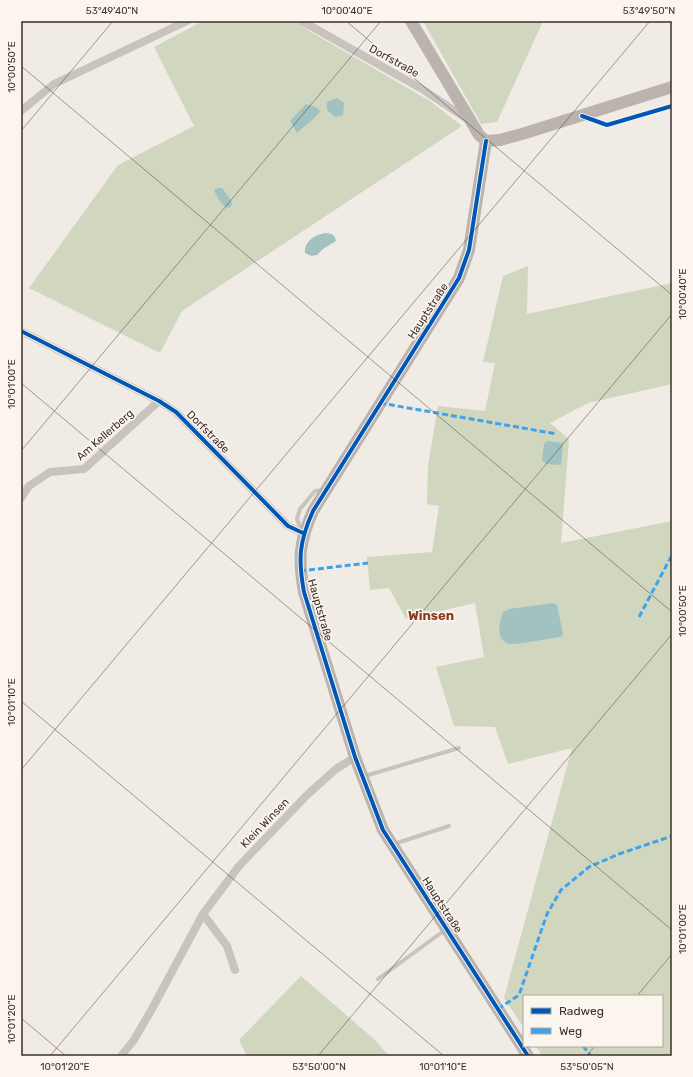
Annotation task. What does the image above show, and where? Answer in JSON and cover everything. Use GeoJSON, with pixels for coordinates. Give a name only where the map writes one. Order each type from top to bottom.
{"type":"FeatureCollection","features":[{"type":"Feature","properties":{"kind":"street"},"geometry":{"type":"LineString","coordinates":[[21,111],[54,84],[187,21]]}},
{"type":"Feature","properties":{"kind":"street","name":"Dorfstraße"},"geometry":{"type":"LineString","coordinates":[[302,21],[312,24],[422,89],[472,123]]}},
{"type":"Feature","properties":{"kind":"street"},"geometry":{"type":"LineString","coordinates":[[411,21],[479,135],[486,141],[500,140],[522,134],[672,87]]}},
{"type":"Feature","properties":{"kind":"street","name":"Hauptstraße"},"geometry":{"type":"LineString","coordinates":[[486,141],[469,250],[459,278],[324,490],[303,533],[300,571],[304,592],[355,757],[383,830],[528,1056]]}},
{"type":"Feature","properties":{"kind":"street","name":"Dorfstraße"},"geometry":{"type":"LineString","coordinates":[[21,331],[159,401],[176,412],[288,526],[303,533]]}},
{"type":"Feature","properties":{"kind":"street","name":"Am Kellerberg"},"geometry":{"type":"LineString","coordinates":[[21,498],[29,486],[50,472],[84,469],[159,401]]}},
{"type":"Feature","properties":{"kind":"street","name":"Klein Winsen"},"geometry":{"type":"LineString","coordinates":[[121,1056],[134,1040],[203,914],[239,866],[307,795],[336,769],[355,757]]}},
{"type":"Feature","properties":{"kind":"street"},"geometry":{"type":"LineString","coordinates":[[203,914],[227,946],[235,970]]}},
{"type":"Feature","properties":{"kind":"lane"},"geometry":{"type":"LineString","coordinates":[[362,777],[459,748]]}},
{"type":"Feature","properties":{"kind":"lane"},"geometry":{"type":"LineString","coordinates":[[392,845],[449,826]]}},
{"type":"Feature","properties":{"kind":"lane"},"geometry":{"type":"LineString","coordinates":[[378,979],[447,929]]}},
{"type":"Feature","properties":{"kind":"green space"},"geometry":{"type":"Polygon","coordinates":[[[203,21],[295,21],[311,32],[430,101],[462,126],[182,311],[160,353],[29,288],[118,165],[194,126],[154,47],[203,21]]]}},
{"type":"Feature","properties":{"kind":"green space"},"geometry":{"type":"Polygon","coordinates":[[[423,21],[543,21],[497,122],[481,124],[423,21]]]}},
{"type":"Feature","properties":{"kind":"green space"},"geometry":{"type":"Polygon","coordinates":[[[528,266],[527,314],[672,283],[672,384],[588,403],[550,423],[569,439],[561,543],[672,521],[672,1056],[542,1056],[537,1047],[663,1047],[663,995],[523,995],[523,1026],[504,998],[572,748],[508,764],[495,727],[454,726],[436,667],[484,657],[475,603],[406,619],[389,588],[370,590],[367,557],[432,552],[439,506],[427,504],[428,466],[438,406],[485,411],[495,363],[483,362],[503,276],[528,266]]]}},
{"type":"Feature","properties":{"kind":"green space"},"geometry":{"type":"Polygon","coordinates":[[[301,976],[374,1039],[389,1056],[247,1056],[239,1040],[301,976]]]}},
{"type":"Feature","properties":{"kind":"water"},"geometry":{"type":"Polygon","coordinates":[[[337,98],[344,103],[343,115],[335,117],[327,110],[327,102],[337,98]]]}},
{"type":"Feature","properties":{"kind":"water"},"geometry":{"type":"Polygon","coordinates":[[[306,104],[316,107],[320,111],[297,133],[290,121],[306,104]]]}},
{"type":"Feature","properties":{"kind":"water"},"geometry":{"type":"Polygon","coordinates":[[[222,188],[231,200],[232,205],[229,208],[226,207],[218,198],[214,190],[222,188]]]}},
{"type":"Feature","properties":{"kind":"water"},"geometry":{"type":"Polygon","coordinates":[[[325,233],[333,235],[336,241],[323,249],[317,255],[311,256],[305,253],[306,245],[311,239],[325,233]]]}},
{"type":"Feature","properties":{"kind":"water"},"geometry":{"type":"Polygon","coordinates":[[[547,441],[563,443],[561,465],[546,464],[542,460],[544,444],[547,441]]]}},
{"type":"Feature","properties":{"kind":"water"},"geometry":{"type":"Polygon","coordinates":[[[553,603],[557,605],[563,634],[561,637],[514,644],[505,642],[502,639],[499,631],[503,612],[509,609],[553,603]]]}},
{"type":"Feature","properties":{"kind":"marked path"},"geometry":{"type":"LineString","coordinates":[[380,403],[557,434]]}},
{"type":"Feature","properties":{"kind":"marked path"},"geometry":{"type":"LineString","coordinates":[[639,617],[672,555]]}},
{"type":"Feature","properties":{"kind":"marked path"},"geometry":{"type":"LineString","coordinates":[[300,571],[368,563]]}},
{"type":"Feature","properties":{"kind":"marked path"},"geometry":{"type":"LineString","coordinates":[[498,1009],[519,995],[547,914],[561,890],[589,867],[619,854],[672,836]]}},
{"type":"Feature","properties":{"kind":"marked path"},"geometry":{"type":"LineString","coordinates":[[584,1047],[591,1056]]}},
{"type":"Feature","properties":{"kind":"cycle path"},"geometry":{"type":"LineString","coordinates":[[582,116],[607,125],[672,106]]}},
{"type":"Feature","properties":{"kind":"cycle path"},"geometry":{"type":"LineString","coordinates":[[486,141],[469,250],[459,278],[313,511],[302,542],[301,570],[304,592],[355,757],[383,830],[528,1056]]}},
{"type":"Feature","properties":{"kind":"cycle path"},"geometry":{"type":"LineString","coordinates":[[21,331],[159,401],[176,412],[288,526],[303,533]]}},
{"type":"Feature","properties":{"kind":"district","name":"Winsen"},"geometry":{"type":"Point","coordinates":[431,615]}}]}
